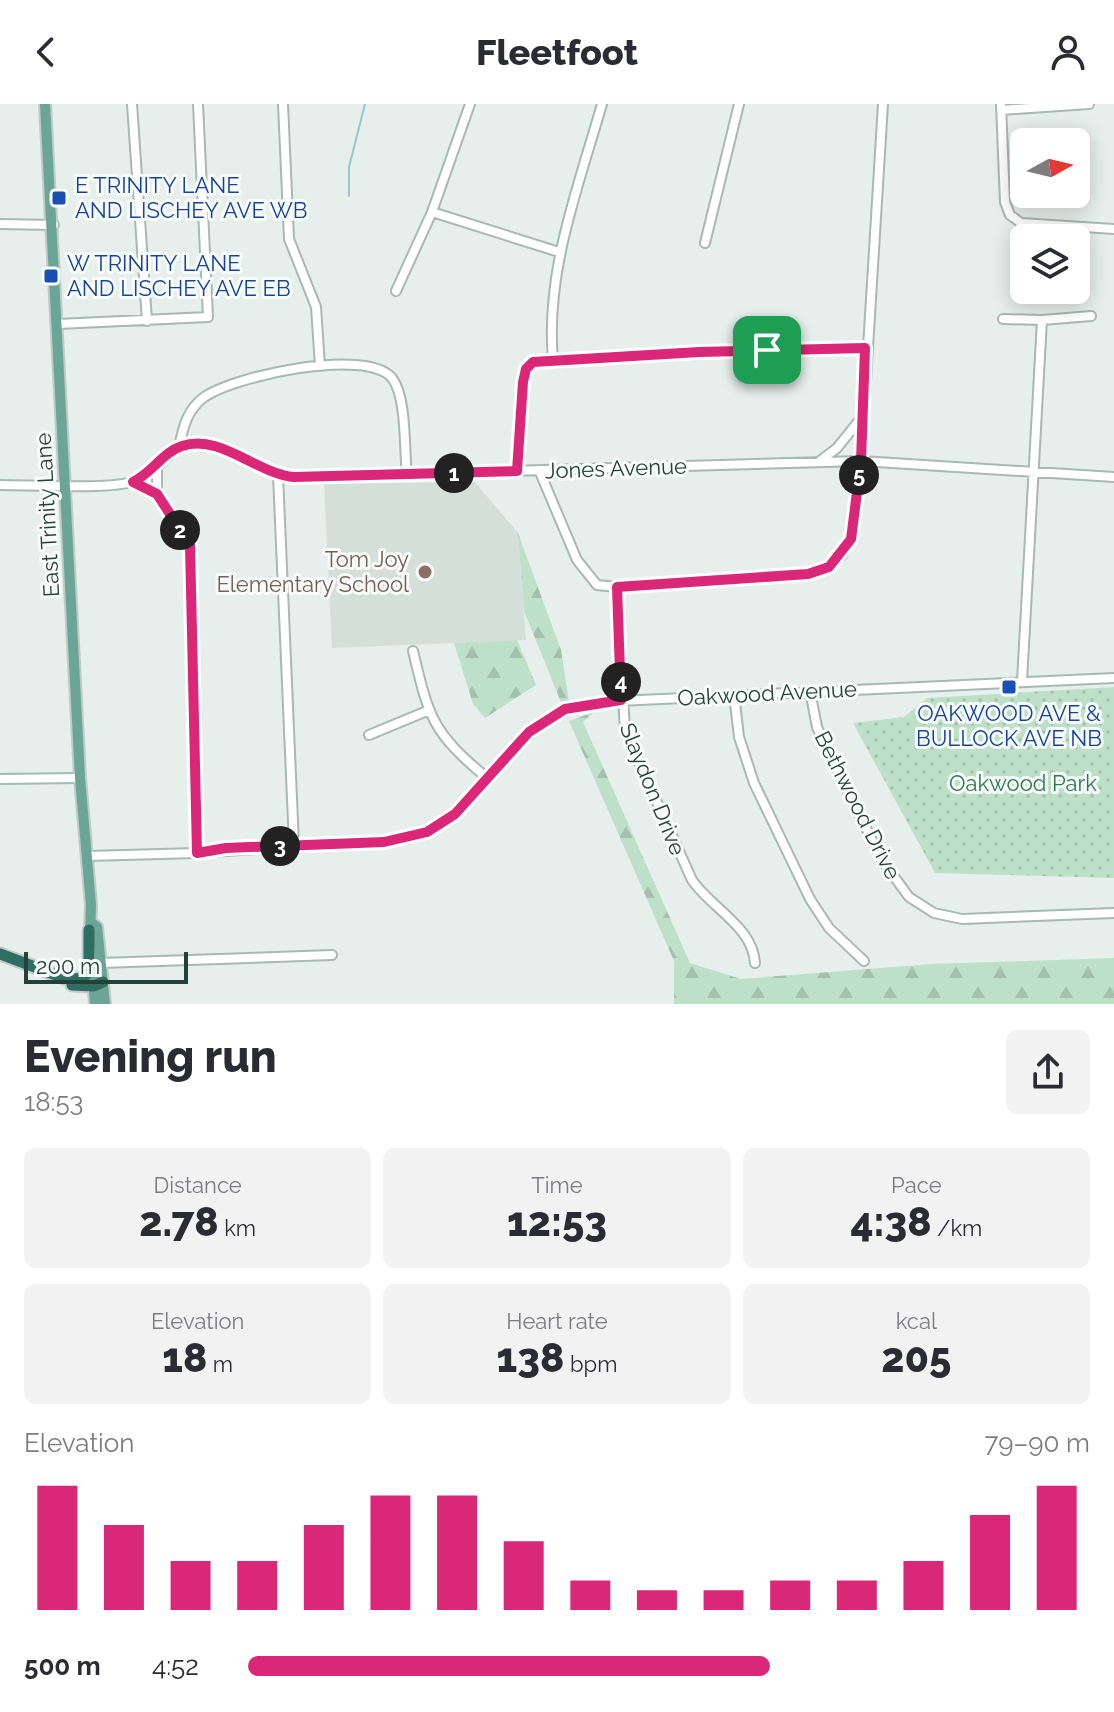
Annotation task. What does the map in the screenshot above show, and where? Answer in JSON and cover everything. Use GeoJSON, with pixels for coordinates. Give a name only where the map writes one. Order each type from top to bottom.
{"type":"FeatureCollection","features":[{"type":"Feature","properties":{"kind":"highway"},"geometry":{"type":"LineString","coordinates":[[0,957],[63,984],[93,982],[89,972],[91,926]]}},
{"type":"Feature","properties":{"kind":"main road","name":"East Trinity Lane"},"geometry":{"type":"LineString","coordinates":[[45,104],[54,225],[80,778],[91,926],[97,927],[101,963],[93,982],[95,1004]]}},
{"type":"Feature","properties":{"kind":"main road","name":"East Trinity Lane"},"geometry":{"type":"LineString","coordinates":[[93,982],[105,1004]]}},
{"type":"Feature","properties":{"kind":"street"},"geometry":{"type":"LineString","coordinates":[[132,104],[147,321]]}},
{"type":"Feature","properties":{"kind":"street"},"geometry":{"type":"LineString","coordinates":[[58,324],[208,317],[198,104]]}},
{"type":"Feature","properties":{"kind":"street"},"geometry":{"type":"LineString","coordinates":[[283,104],[289,239],[316,307],[320,366]]}},
{"type":"Feature","properties":{"kind":"street"},"geometry":{"type":"LineString","coordinates":[[396,291],[432,212],[470,104]]}},
{"type":"Feature","properties":{"kind":"street"},"geometry":{"type":"LineString","coordinates":[[553,360],[550,325],[559,252],[602,104]]}},
{"type":"Feature","properties":{"kind":"street"},"geometry":{"type":"LineString","coordinates":[[705,243],[739,104]]}},
{"type":"Feature","properties":{"kind":"street"},"geometry":{"type":"LineString","coordinates":[[539,470],[577,560],[597,585],[617,587],[808,574],[829,567],[851,539],[861,461],[865,348],[883,104]]}},
{"type":"Feature","properties":{"kind":"street"},"geometry":{"type":"LineString","coordinates":[[1089,104],[1001,107],[1005,202],[1010,215],[1021,223],[1114,229]]}},
{"type":"Feature","properties":{"kind":"street"},"geometry":{"type":"LineString","coordinates":[[432,212],[559,252]]}},
{"type":"Feature","properties":{"kind":"street"},"geometry":{"type":"LineString","coordinates":[[0,224],[54,225]]}},
{"type":"Feature","properties":{"kind":"street"},"geometry":{"type":"LineString","coordinates":[[1003,319],[1091,316]]}},
{"type":"Feature","properties":{"kind":"street"},"geometry":{"type":"LineString","coordinates":[[1022,681],[1042,320]]}},
{"type":"Feature","properties":{"kind":"street"},"geometry":{"type":"LineString","coordinates":[[517,471],[526,369],[533,362],[699,352],[865,348]]}},
{"type":"Feature","properties":{"kind":"street"},"geometry":{"type":"LineString","coordinates":[[133,482],[157,468],[179,447],[190,412],[212,392],[290,369],[320,366],[363,366],[389,375],[399,393],[407,475]]}},
{"type":"Feature","properties":{"kind":"street"},"geometry":{"type":"LineString","coordinates":[[820,461],[837,448],[863,416]]}},
{"type":"Feature","properties":{"kind":"street","name":"Jones Avenue"},"geometry":{"type":"LineString","coordinates":[[179,447],[200,443],[217,447],[278,475],[407,475],[861,461],[1114,477]]}},
{"type":"Feature","properties":{"kind":"street"},"geometry":{"type":"LineString","coordinates":[[157,468],[157,494]]}},
{"type":"Feature","properties":{"kind":"street"},"geometry":{"type":"LineString","coordinates":[[278,475],[294,845]]}},
{"type":"Feature","properties":{"kind":"street"},"geometry":{"type":"LineString","coordinates":[[0,485],[133,482],[157,494],[190,545],[197,853]]}},
{"type":"Feature","properties":{"kind":"street","name":"Slaydon Drive"},"geometry":{"type":"LineString","coordinates":[[617,587],[625,731],[692,880],[705,899],[748,937],[755,950],[755,963]]}},
{"type":"Feature","properties":{"kind":"street"},"geometry":{"type":"LineString","coordinates":[[413,651],[427,711],[449,744],[487,778]]}},
{"type":"Feature","properties":{"kind":"street","name":"Oakwood Avenue"},"geometry":{"type":"LineString","coordinates":[[87,856],[384,842],[427,832],[455,814],[529,732],[579,705],[734,694],[1114,678]]}},
{"type":"Feature","properties":{"kind":"street","name":"Bethwood Drive"},"geometry":{"type":"LineString","coordinates":[[810,691],[817,727],[831,758],[882,860],[909,897],[934,913],[962,919],[1114,913]]}},
{"type":"Feature","properties":{"kind":"street"},"geometry":{"type":"LineString","coordinates":[[734,694],[739,737],[766,809],[816,908],[829,928],[864,961]]}},
{"type":"Feature","properties":{"kind":"street"},"geometry":{"type":"LineString","coordinates":[[369,735],[427,711]]}},
{"type":"Feature","properties":{"kind":"street"},"geometry":{"type":"LineString","coordinates":[[0,779],[80,778]]}},
{"type":"Feature","properties":{"kind":"street"},"geometry":{"type":"LineString","coordinates":[[101,963],[332,955]]}},
{"type":"Feature","properties":{"kind":"shaded area","name":"Tom Joy Elementary School"},"geometry":{"type":"Polygon","coordinates":[[[475,482],[518,533],[526,640],[332,648],[324,484],[475,482]]]}},
{"type":"Feature","properties":{"kind":"green space"},"geometry":{"type":"Polygon","coordinates":[[[518,533],[561,650],[569,702],[561,702],[524,611],[518,533]]]}},
{"type":"Feature","properties":{"kind":"green space"},"geometry":{"type":"Polygon","coordinates":[[[517,640],[536,685],[485,718],[473,704],[454,643],[517,640]]]}},
{"type":"Feature","properties":{"kind":"green space","name":"Oakwood Park"},"geometry":{"type":"Polygon","coordinates":[[[1114,687],[1114,878],[935,873],[853,723],[904,717],[927,698],[1114,687]]]}},
{"type":"Feature","properties":{"kind":"green space"},"geometry":{"type":"Polygon","coordinates":[[[594,712],[583,722],[690,963],[741,979],[931,964],[1114,958],[1114,1004],[674,1004],[674,961],[569,721],[594,712]]]}},
{"type":"Feature","properties":{"kind":"waterway"},"geometry":{"type":"LineString","coordinates":[[349,196],[349,167],[365,104]]}},
{"type":"Feature","properties":{"kind":"place","name":"E TRINITY LANE AND LISCHEY AVE WB"},"geometry":{"type":"Point","coordinates":[59,198]}},
{"type":"Feature","properties":{"kind":"place","name":"W TRINITY LANE AND LISCHEY AVE EB"},"geometry":{"type":"Point","coordinates":[51,276]}},
{"type":"Feature","properties":{"kind":"place","name":"Tom Joy Elementary School"},"geometry":{"type":"Point","coordinates":[425,572]}},
{"type":"Feature","properties":{"kind":"place","name":"OAKWOOD AVE & BULLOCK AVE NB"},"geometry":{"type":"Point","coordinates":[1009,687]}},
{"type":"Feature","properties":{"kind":"route"},"geometry":{"type":"LineString","coordinates":[[865,348],[861,461],[851,539],[842,555],[829,567],[808,574],[617,587],[621,700],[565,709],[529,732],[455,814],[427,832],[384,842],[226,848],[197,853],[190,545],[157,494],[133,482],[146,477],[179,447],[200,443],[217,447],[260,468],[285,476],[517,471],[523,382],[526,369],[533,362],[767,350],[865,348]]}}]}
